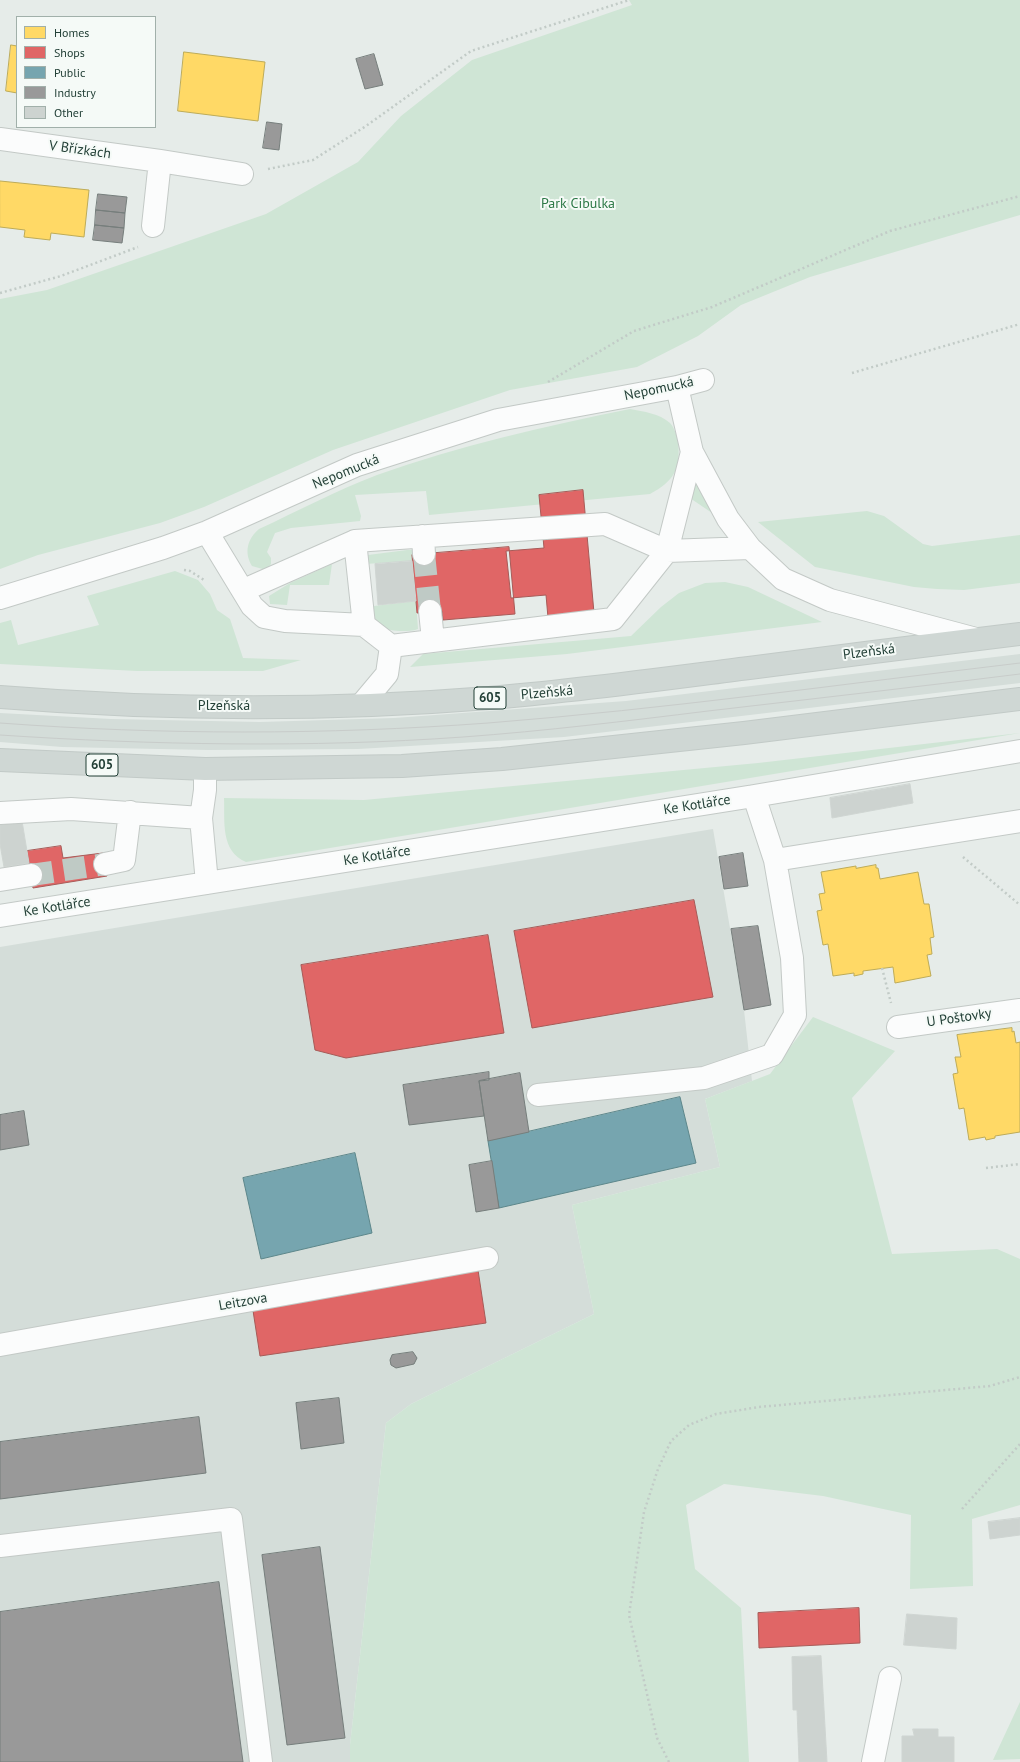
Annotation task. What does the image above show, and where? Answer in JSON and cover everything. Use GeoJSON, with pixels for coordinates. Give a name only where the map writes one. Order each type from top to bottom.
{"type":"FeatureCollection","features":[{"type":"Feature","properties":{"kind":"main road","name":"Plzeňská"},"geometry":{"type":"LineString","coordinates":[[0,697],[69,702],[176,706],[361,705],[487,698],[588,689],[1020,634]]}},
{"type":"Feature","properties":{"kind":"main road","name":"605"},"geometry":{"type":"LineString","coordinates":[[0,760],[205,769],[402,766],[502,759],[744,733],[1020,699]]}},
{"type":"Feature","properties":{"kind":"street","name":"V Břízkách"},"geometry":{"type":"LineString","coordinates":[[0,140],[160,161],[242,174]]}},
{"type":"Feature","properties":{"kind":"street"},"geometry":{"type":"LineString","coordinates":[[153,226],[160,161]]}},
{"type":"Feature","properties":{"kind":"street","name":"Nepomucká"},"geometry":{"type":"LineString","coordinates":[[0,598],[148,553],[207,532],[357,465],[498,420],[677,387],[703,380]]}},
{"type":"Feature","properties":{"kind":"street"},"geometry":{"type":"LineString","coordinates":[[677,387],[692,452],[728,518],[750,548],[783,579],[830,600],[977,639]]}},
{"type":"Feature","properties":{"kind":"street"},"geometry":{"type":"LineString","coordinates":[[207,532],[244,590],[252,606],[264,617],[285,621],[364,625],[391,646],[613,619],[667,551],[692,452]]}},
{"type":"Feature","properties":{"kind":"street"},"geometry":{"type":"LineString","coordinates":[[244,590],[355,541],[424,545],[605,524],[667,551],[750,548]]}},
{"type":"Feature","properties":{"kind":"street"},"geometry":{"type":"LineString","coordinates":[[355,541],[364,625]]}},
{"type":"Feature","properties":{"kind":"street"},"geometry":{"type":"LineString","coordinates":[[430,611],[433,640]]}},
{"type":"Feature","properties":{"kind":"street"},"geometry":{"type":"LineString","coordinates":[[361,705],[387,674],[391,646]]}},
{"type":"Feature","properties":{"kind":"street","name":"Ke Kotlářce"},"geometry":{"type":"LineString","coordinates":[[0,916],[754,796],[1020,751]]}},
{"type":"Feature","properties":{"kind":"street"},"geometry":{"type":"LineString","coordinates":[[205,769],[205,790],[201,818],[207,883]]}},
{"type":"Feature","properties":{"kind":"street"},"geometry":{"type":"LineString","coordinates":[[538,1095],[704,1078],[772,1055],[796,1015],[792,958],[775,860],[754,796]]}},
{"type":"Feature","properties":{"kind":"street"},"geometry":{"type":"LineString","coordinates":[[0,813],[71,809],[201,818]]}},
{"type":"Feature","properties":{"kind":"street"},"geometry":{"type":"LineString","coordinates":[[105,864],[124,860],[130,812]]}},
{"type":"Feature","properties":{"kind":"street"},"geometry":{"type":"LineString","coordinates":[[775,860],[1020,821]]}},
{"type":"Feature","properties":{"kind":"street"},"geometry":{"type":"LineString","coordinates":[[0,880],[31,875]]}},
{"type":"Feature","properties":{"kind":"street","name":"U Poštovky"},"geometry":{"type":"LineString","coordinates":[[895,1019],[1020,1010]]}},
{"type":"Feature","properties":{"kind":"street","name":"Leitzova"},"geometry":{"type":"LineString","coordinates":[[0,1346],[487,1258]]}},
{"type":"Feature","properties":{"kind":"street"},"geometry":{"type":"LineString","coordinates":[[0,1546],[231,1519],[261,1762]]}},
{"type":"Feature","properties":{"kind":"street"},"geometry":{"type":"LineString","coordinates":[[873,1762],[890,1678]]}},
{"type":"Feature","properties":{"kind":"path"},"geometry":{"type":"LineString","coordinates":[[242,174],[313,160],[366,126],[471,51],[629,0]]}},
{"type":"Feature","properties":{"kind":"path"},"geometry":{"type":"LineString","coordinates":[[546,383],[634,331],[712,307],[890,231],[1020,196]]}},
{"type":"Feature","properties":{"kind":"path"},"geometry":{"type":"LineString","coordinates":[[0,293],[60,276],[149,243],[153,238],[153,226]]}},
{"type":"Feature","properties":{"kind":"path"},"geometry":{"type":"LineString","coordinates":[[852,373],[1020,324]]}},
{"type":"Feature","properties":{"kind":"path"},"geometry":{"type":"LineString","coordinates":[[182,570],[190,571],[210,584]]}},
{"type":"Feature","properties":{"kind":"path"},"geometry":{"type":"LineString","coordinates":[[959,854],[1020,905]]}},
{"type":"Feature","properties":{"kind":"path"},"geometry":{"type":"LineString","coordinates":[[882,968],[895,1019]]}},
{"type":"Feature","properties":{"kind":"path"},"geometry":{"type":"LineString","coordinates":[[986,1168],[1020,1164]]}},
{"type":"Feature","properties":{"kind":"path"},"geometry":{"type":"LineString","coordinates":[[669,1762],[657,1738],[629,1615],[644,1512],[658,1469],[671,1441],[689,1425],[716,1414],[759,1407],[990,1386],[1020,1377]]}},
{"type":"Feature","properties":{"kind":"path"},"geometry":{"type":"LineString","coordinates":[[962,1509],[1020,1444]]}},
{"type":"Feature","properties":{"kind":"shaded area"},"geometry":{"type":"Polygon","coordinates":[[[1020,654],[1020,683],[564,737],[358,749],[208,750],[62,747],[0,742],[0,713],[111,719],[260,722],[394,718],[626,701],[1020,654]]]}},
{"type":"Feature","properties":{"kind":"shaded area"},"geometry":{"type":"Polygon","coordinates":[[[713,829],[744,1010],[752,1081],[705,1099],[720,1167],[572,1205],[594,1314],[411,1404],[386,1423],[350,1745],[350,1762],[0,1762],[0,947],[713,829]]]}},
{"type":"Feature","properties":{"kind":"green space","name":"Park Cibulka"},"geometry":{"type":"Polygon","coordinates":[[[629,0],[1020,0],[1020,215],[810,277],[741,305],[698,336],[637,367],[510,390],[333,450],[204,507],[160,523],[38,555],[0,569],[0,299],[47,290],[266,214],[358,162],[401,116],[472,60],[632,5],[629,0]]]}},
{"type":"Feature","properties":{"kind":"green space"},"geometry":{"type":"Polygon","coordinates":[[[630,409],[651,413],[666,420],[673,427],[678,440],[678,460],[674,473],[665,484],[650,494],[429,515],[426,491],[355,495],[361,516],[360,521],[291,528],[275,533],[267,552],[271,558],[271,564],[266,570],[252,566],[248,556],[249,542],[259,529],[332,494],[377,475],[471,446],[566,422],[630,409]]]}},
{"type":"Feature","properties":{"kind":"green space"},"geometry":{"type":"Polygon","coordinates":[[[695,468],[715,515],[684,494],[695,468]]]}},
{"type":"Feature","properties":{"kind":"green space"},"geometry":{"type":"Polygon","coordinates":[[[867,511],[884,516],[923,544],[932,546],[1020,535],[1020,583],[964,590],[937,589],[914,587],[815,567],[758,522],[867,511]]]}},
{"type":"Feature","properties":{"kind":"green space"},"geometry":{"type":"Polygon","coordinates":[[[412,550],[416,555],[412,555],[412,561],[365,564],[364,556],[412,550]]]}},
{"type":"Feature","properties":{"kind":"green space"},"geometry":{"type":"Polygon","coordinates":[[[332,564],[329,585],[290,585],[287,605],[270,604],[269,596],[290,583],[332,564]]]}},
{"type":"Feature","properties":{"kind":"green space"},"geometry":{"type":"Polygon","coordinates":[[[175,571],[198,580],[210,594],[217,610],[230,619],[243,658],[301,660],[263,671],[137,671],[0,664],[0,623],[11,620],[18,645],[99,625],[87,596],[175,571]]]}},
{"type":"Feature","properties":{"kind":"green space"},"geometry":{"type":"Polygon","coordinates":[[[725,582],[748,587],[822,622],[567,654],[410,667],[423,654],[631,636],[661,607],[679,593],[705,583],[725,582]]]}},
{"type":"Feature","properties":{"kind":"green space"},"geometry":{"type":"Polygon","coordinates":[[[416,601],[418,629],[412,631],[397,631],[382,627],[375,620],[370,609],[374,606],[416,601]]]}},
{"type":"Feature","properties":{"kind":"green space"},"geometry":{"type":"Polygon","coordinates":[[[1020,733],[246,862],[232,851],[226,834],[224,798],[364,800],[758,763],[1020,733]]]}},
{"type":"Feature","properties":{"kind":"green space"},"geometry":{"type":"Polygon","coordinates":[[[813,1017],[895,1051],[852,1098],[892,1254],[997,1249],[1020,1259],[1020,1505],[972,1519],[973,1586],[910,1589],[911,1515],[823,1496],[724,1484],[686,1505],[695,1569],[741,1608],[749,1762],[350,1762],[350,1745],[386,1423],[411,1404],[594,1314],[572,1205],[720,1167],[705,1099],[770,1074],[813,1017]]]}},
{"type":"Feature","properties":{"kind":"green space"},"geometry":{"type":"Polygon","coordinates":[[[1020,1702],[1020,1759],[993,1760],[1020,1702]]]}},
{"type":"Feature","properties":{"kind":"building: Homes"},"geometry":{"type":"Polygon","coordinates":[[[11,45],[16,46],[16,93],[6,91],[11,45]]]}},
{"type":"Feature","properties":{"kind":"building: Homes"},"geometry":{"type":"Polygon","coordinates":[[[184,52],[265,62],[258,121],[178,111],[184,52]]]}},
{"type":"Feature","properties":{"kind":"building: Homes"},"geometry":{"type":"Polygon","coordinates":[[[0,181],[89,190],[84,237],[51,233],[50,240],[24,237],[25,230],[0,227],[0,181]]]}},
{"type":"Feature","properties":{"kind":"building: Homes"},"geometry":{"type":"Polygon","coordinates":[[[876,865],[880,879],[918,872],[924,904],[929,904],[934,937],[930,938],[932,954],[927,955],[931,976],[895,983],[893,967],[863,971],[863,974],[854,976],[854,973],[833,976],[828,944],[823,945],[817,911],[822,910],[819,894],[825,893],[821,872],[856,866],[856,868],[876,865]]]}},
{"type":"Feature","properties":{"kind":"building: Homes"},"geometry":{"type":"Polygon","coordinates":[[[1012,1028],[1016,1043],[1020,1042],[1020,1132],[995,1136],[995,1138],[986,1140],[985,1137],[969,1140],[964,1108],[959,1109],[953,1074],[958,1073],[955,1057],[961,1057],[957,1035],[1012,1028]]]}},
{"type":"Feature","properties":{"kind":"building: Shops"},"geometry":{"type":"Polygon","coordinates":[[[583,490],[595,624],[549,629],[546,595],[511,598],[506,551],[544,548],[539,495],[583,490]]]}},
{"type":"Feature","properties":{"kind":"building: Shops"},"geometry":{"type":"Polygon","coordinates":[[[509,547],[515,614],[443,620],[442,611],[417,613],[412,555],[509,547]]]}},
{"type":"Feature","properties":{"kind":"building: Shops"},"geometry":{"type":"Polygon","coordinates":[[[61,846],[63,858],[103,853],[107,876],[33,888],[27,851],[61,846]]]}},
{"type":"Feature","properties":{"kind":"building: Shops"},"geometry":{"type":"Polygon","coordinates":[[[694,900],[713,997],[532,1028],[514,931],[694,900]]]}},
{"type":"Feature","properties":{"kind":"building: Shops"},"geometry":{"type":"Polygon","coordinates":[[[488,935],[504,1033],[346,1058],[315,1050],[301,965],[488,935]]]}},
{"type":"Feature","properties":{"kind":"building: Shops"},"geometry":{"type":"Polygon","coordinates":[[[478,1270],[486,1323],[260,1356],[252,1304],[478,1270]]]}},
{"type":"Feature","properties":{"kind":"building: Shops"},"geometry":{"type":"Polygon","coordinates":[[[859,1608],[860,1643],[759,1648],[758,1613],[859,1608]]]}},
{"type":"Feature","properties":{"kind":"building: Public"},"geometry":{"type":"Polygon","coordinates":[[[680,1097],[696,1163],[499,1208],[488,1141],[680,1097]]]}},
{"type":"Feature","properties":{"kind":"building: Public"},"geometry":{"type":"Polygon","coordinates":[[[355,1153],[372,1233],[261,1259],[243,1178],[355,1153]]]}},
{"type":"Feature","properties":{"kind":"building: Industry"},"geometry":{"type":"Polygon","coordinates":[[[374,54],[383,85],[365,89],[356,59],[374,54]]]}},
{"type":"Feature","properties":{"kind":"building: Industry"},"geometry":{"type":"Polygon","coordinates":[[[267,122],[282,124],[279,150],[263,148],[267,122]]]}},
{"type":"Feature","properties":{"kind":"building: Industry"},"geometry":{"type":"Polygon","coordinates":[[[98,194],[127,197],[125,213],[96,210],[98,194]]]}},
{"type":"Feature","properties":{"kind":"building: Industry"},"geometry":{"type":"Polygon","coordinates":[[[96,210],[125,213],[124,228],[95,225],[96,210]]]}},
{"type":"Feature","properties":{"kind":"building: Industry"},"geometry":{"type":"Polygon","coordinates":[[[95,225],[124,228],[122,243],[93,240],[95,225]]]}},
{"type":"Feature","properties":{"kind":"building: Industry"},"geometry":{"type":"Polygon","coordinates":[[[743,853],[748,886],[724,889],[719,857],[743,853]]]}},
{"type":"Feature","properties":{"kind":"building: Industry"},"geometry":{"type":"Polygon","coordinates":[[[758,926],[771,1005],[744,1010],[731,929],[758,926]]]}},
{"type":"Feature","properties":{"kind":"building: Industry"},"geometry":{"type":"Polygon","coordinates":[[[489,1072],[489,1080],[479,1081],[484,1116],[409,1125],[403,1085],[489,1072]]]}},
{"type":"Feature","properties":{"kind":"building: Industry"},"geometry":{"type":"Polygon","coordinates":[[[520,1073],[529,1132],[488,1141],[479,1081],[520,1073]]]}},
{"type":"Feature","properties":{"kind":"building: Industry"},"geometry":{"type":"Polygon","coordinates":[[[24,1111],[29,1145],[0,1150],[0,1115],[24,1111]]]}},
{"type":"Feature","properties":{"kind":"building: Industry"},"geometry":{"type":"Polygon","coordinates":[[[492,1161],[499,1208],[476,1212],[469,1165],[492,1161]]]}},
{"type":"Feature","properties":{"kind":"building: Industry"},"geometry":{"type":"Polygon","coordinates":[[[413,1352],[417,1358],[414,1364],[396,1368],[391,1365],[390,1360],[392,1355],[413,1352]]]}},
{"type":"Feature","properties":{"kind":"building: Industry"},"geometry":{"type":"Polygon","coordinates":[[[339,1398],[344,1443],[301,1449],[296,1403],[339,1398]]]}},
{"type":"Feature","properties":{"kind":"building: Industry"},"geometry":{"type":"Polygon","coordinates":[[[199,1417],[206,1473],[0,1499],[0,1442],[199,1417]]]}},
{"type":"Feature","properties":{"kind":"building: Industry"},"geometry":{"type":"Polygon","coordinates":[[[320,1547],[345,1738],[287,1745],[262,1555],[320,1547]]]}},
{"type":"Feature","properties":{"kind":"building: Industry"},"geometry":{"type":"Polygon","coordinates":[[[219,1582],[243,1762],[0,1762],[0,1612],[219,1582]]]}},
{"type":"Feature","properties":{"kind":"building: Other"},"geometry":{"type":"Polygon","coordinates":[[[412,561],[416,601],[378,605],[375,564],[412,561]]]}},
{"type":"Feature","properties":{"kind":"building: Other"},"geometry":{"type":"Polygon","coordinates":[[[910,784],[913,803],[832,818],[830,798],[910,784]]]}},
{"type":"Feature","properties":{"kind":"building: Other"},"geometry":{"type":"Polygon","coordinates":[[[22,821],[29,863],[4,867],[0,844],[0,825],[22,821]]]}},
{"type":"Feature","properties":{"kind":"building: Other"},"geometry":{"type":"Polygon","coordinates":[[[1020,1518],[1020,1535],[990,1539],[988,1522],[1020,1518]]]}},
{"type":"Feature","properties":{"kind":"building: Other"},"geometry":{"type":"Polygon","coordinates":[[[907,1614],[957,1618],[956,1649],[904,1645],[907,1614]]]}},
{"type":"Feature","properties":{"kind":"building: Other"},"geometry":{"type":"Polygon","coordinates":[[[821,1656],[827,1762],[799,1762],[797,1710],[793,1710],[792,1657],[821,1656]]]}},
{"type":"Feature","properties":{"kind":"building: Other"},"geometry":{"type":"Polygon","coordinates":[[[913,1729],[938,1729],[938,1737],[954,1737],[954,1762],[902,1762],[902,1736],[914,1736],[913,1729]]]}},
{"type":"Feature","properties":{"kind":"tunnel"},"geometry":{"type":"LineString","coordinates":[[424,554],[430,611]]}},
{"type":"Feature","properties":{"kind":"tunnel"},"geometry":{"type":"LineString","coordinates":[[31,875],[105,864]]}},
{"type":"Feature","properties":{"kind":"tram line"},"geometry":{"type":"LineString","coordinates":[[0,723],[122,730],[244,732],[366,730],[427,727],[621,711],[1020,663]]}},
{"type":"Feature","properties":{"kind":"tram line"},"geometry":{"type":"LineString","coordinates":[[0,735],[115,741],[231,744],[348,743],[463,737],[586,726],[1020,674]]}}]}
